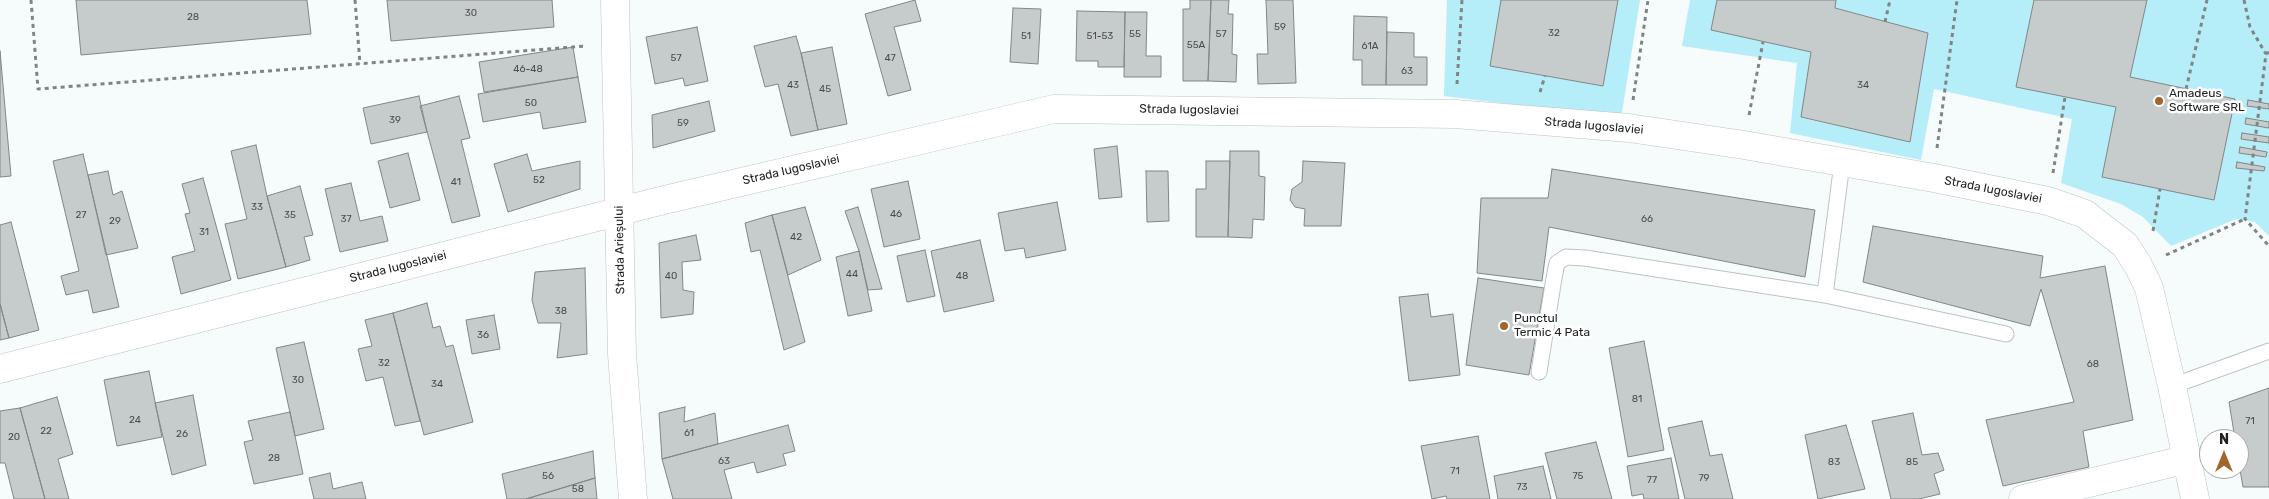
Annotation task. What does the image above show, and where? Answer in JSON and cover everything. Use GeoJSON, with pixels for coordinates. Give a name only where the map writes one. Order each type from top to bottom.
{"type":"FeatureCollection","features":[{"type":"Feature","properties":{"kind":"street","name":"Strada Arieșului"},"geometry":{"type":"LineString","coordinates":[[615,0],[622,354],[633,499]]}},
{"type":"Feature","properties":{"kind":"street","name":"Strada Iugoslaviei"},"geometry":{"type":"LineString","coordinates":[[0,369],[620,211],[1054,108],[1455,114],[1629,128],[1744,145],[1934,178],[2048,201],[2085,214],[2125,245],[2143,264],[2172,386],[2195,499]]}},
{"type":"Feature","properties":{"kind":"street"},"geometry":{"type":"LineString","coordinates":[[2023,499],[2188,459]]}},
{"type":"Feature","properties":{"kind":"lane"},"geometry":{"type":"LineString","coordinates":[[1825,295],[1842,163]]}},
{"type":"Feature","properties":{"kind":"lane"},"geometry":{"type":"LineString","coordinates":[[1539,372],[1557,264],[1566,257],[1585,258],[1825,295],[2006,334]]}},
{"type":"Feature","properties":{"kind":"lane"},"geometry":{"type":"LineString","coordinates":[[2172,386],[2269,351]]}},
{"type":"Feature","properties":{"kind":"path"},"geometry":{"type":"LineString","coordinates":[[31,0],[38,88],[616,43]]}},
{"type":"Feature","properties":{"kind":"path"},"geometry":{"type":"LineString","coordinates":[[355,0],[360,64]]}},
{"type":"Feature","properties":{"kind":"path"},"geometry":{"type":"LineString","coordinates":[[1455,114],[1462,0]]}},
{"type":"Feature","properties":{"kind":"path"},"geometry":{"type":"LineString","coordinates":[[1629,128],[1648,0]]}},
{"type":"Feature","properties":{"kind":"path"},"geometry":{"type":"LineString","coordinates":[[1885,22],[1890,0]]}},
{"type":"Feature","properties":{"kind":"path"},"geometry":{"type":"LineString","coordinates":[[1934,178],[1956,0]]}},
{"type":"Feature","properties":{"kind":"path"},"geometry":{"type":"LineString","coordinates":[[2186,89],[2207,0]]}},
{"type":"Feature","properties":{"kind":"path"},"geometry":{"type":"LineString","coordinates":[[2244,0],[2250,27],[2268,53],[2245,219],[2269,246]]}},
{"type":"Feature","properties":{"kind":"path"},"geometry":{"type":"LineString","coordinates":[[1744,145],[1763,42]]}},
{"type":"Feature","properties":{"kind":"path"},"geometry":{"type":"LineString","coordinates":[[2048,201],[2065,97]]}},
{"type":"Feature","properties":{"kind":"path"},"geometry":{"type":"LineString","coordinates":[[2143,264],[2160,189]]}},
{"type":"Feature","properties":{"kind":"path"},"geometry":{"type":"LineString","coordinates":[[2143,264],[2245,219]]}},
{"type":"Feature","properties":{"kind":"shaded area"},"geometry":{"type":"Polygon","coordinates":[[[1447,0],[1501,0],[1490,66],[1603,86],[1618,0],[1640,0],[1621,118],[1444,96],[1447,0]]]}},
{"type":"Feature","properties":{"kind":"shaded area"},"geometry":{"type":"Polygon","coordinates":[[[1690,0],[1717,0],[1711,30],[1811,52],[1802,118],[1910,142],[1928,33],[1835,8],[1836,0],[2034,0],[2017,87],[2116,107],[2102,177],[2214,200],[2130,77],[2147,0],[2269,0],[2269,236],[2255,222],[2236,219],[2171,246],[2143,217],[2121,204],[2061,183],[2072,119],[1934,89],[1921,160],[1790,133],[1797,63],[1682,46],[1690,0]]]}},
{"type":"Feature","properties":{"kind":"building"},"geometry":{"type":"Polygon","coordinates":[[[76,0],[307,0],[311,34],[81,55],[76,0]]]}},
{"type":"Feature","properties":{"kind":"building"},"geometry":{"type":"Polygon","coordinates":[[[387,0],[552,0],[554,27],[391,41],[387,0]]]}},
{"type":"Feature","properties":{"kind":"building"},"geometry":{"type":"Polygon","coordinates":[[[915,0],[921,21],[894,27],[911,90],[888,96],[865,14],[915,0]]]}},
{"type":"Feature","properties":{"kind":"building"},"geometry":{"type":"Polygon","coordinates":[[[1190,0],[1211,0],[1208,81],[1183,81],[1183,9],[1190,9],[1190,0]]]}},
{"type":"Feature","properties":{"kind":"building"},"geometry":{"type":"Polygon","coordinates":[[[1211,0],[1229,0],[1228,14],[1233,14],[1232,54],[1237,55],[1236,82],[1208,81],[1211,0]]]}},
{"type":"Feature","properties":{"kind":"building"},"geometry":{"type":"Polygon","coordinates":[[[1266,0],[1293,0],[1296,83],[1258,84],[1257,54],[1268,54],[1266,0]]]}},
{"type":"Feature","properties":{"kind":"building"},"geometry":{"type":"Polygon","coordinates":[[[1501,0],[1618,0],[1603,86],[1490,66],[1501,0]]]}},
{"type":"Feature","properties":{"kind":"building"},"geometry":{"type":"Polygon","coordinates":[[[1717,0],[1836,0],[1835,8],[1928,33],[1910,142],[1801,117],[1811,52],[1711,30],[1717,0]]]}},
{"type":"Feature","properties":{"kind":"building"},"geometry":{"type":"Polygon","coordinates":[[[2034,0],[2147,0],[2130,77],[2235,99],[2214,200],[2102,177],[2116,107],[2016,87],[2034,0]]]}},
{"type":"Feature","properties":{"kind":"building"},"geometry":{"type":"Polygon","coordinates":[[[1013,8],[1041,9],[1038,64],[1010,62],[1013,8]]]}},
{"type":"Feature","properties":{"kind":"building"},"geometry":{"type":"Polygon","coordinates":[[[1077,11],[1125,12],[1124,67],[1098,67],[1098,61],[1076,61],[1077,11]]]}},
{"type":"Feature","properties":{"kind":"building"},"geometry":{"type":"Polygon","coordinates":[[[1125,12],[1147,12],[1146,56],[1161,56],[1161,77],[1124,77],[1125,12]]]}},
{"type":"Feature","properties":{"kind":"building"},"geometry":{"type":"Polygon","coordinates":[[[1354,16],[1387,17],[1386,85],[1362,85],[1362,60],[1353,60],[1354,16]]]}},
{"type":"Feature","properties":{"kind":"building"},"geometry":{"type":"Polygon","coordinates":[[[697,27],[708,81],[685,86],[683,78],[655,84],[646,37],[697,27]]]}},
{"type":"Feature","properties":{"kind":"building"},"geometry":{"type":"Polygon","coordinates":[[[1387,32],[1414,33],[1414,57],[1427,57],[1427,85],[1386,85],[1387,32]]]}},
{"type":"Feature","properties":{"kind":"building"},"geometry":{"type":"Polygon","coordinates":[[[796,36],[818,130],[791,136],[778,84],[765,87],[754,46],[796,36]]]}},
{"type":"Feature","properties":{"kind":"building"},"geometry":{"type":"Polygon","coordinates":[[[573,47],[578,77],[484,92],[479,62],[573,47]]]}},
{"type":"Feature","properties":{"kind":"building"},"geometry":{"type":"Polygon","coordinates":[[[832,47],[847,124],[818,130],[801,53],[832,47]]]}},
{"type":"Feature","properties":{"kind":"building"},"geometry":{"type":"Polygon","coordinates":[[[0,51],[11,176],[0,177],[0,51]]]}},
{"type":"Feature","properties":{"kind":"building"},"geometry":{"type":"Polygon","coordinates":[[[578,77],[586,122],[543,129],[540,112],[483,122],[478,94],[578,77]]]}},
{"type":"Feature","properties":{"kind":"building"},"geometry":{"type":"Polygon","coordinates":[[[419,96],[427,132],[371,144],[363,108],[419,96]]]}},
{"type":"Feature","properties":{"kind":"building"},"geometry":{"type":"Polygon","coordinates":[[[459,96],[470,138],[461,140],[480,216],[452,223],[420,106],[459,96]]]}},
{"type":"Feature","properties":{"kind":"building"},"geometry":{"type":"Polygon","coordinates":[[[2248,100],[2269,104],[2269,109],[2247,106],[2248,100]]]}},
{"type":"Feature","properties":{"kind":"building"},"geometry":{"type":"Polygon","coordinates":[[[709,101],[715,131],[653,148],[652,115],[709,101]]]}},
{"type":"Feature","properties":{"kind":"building"},"geometry":{"type":"Polygon","coordinates":[[[2246,118],[2269,122],[2269,128],[2245,124],[2246,118]]]}},
{"type":"Feature","properties":{"kind":"building"},"geometry":{"type":"Polygon","coordinates":[[[2242,133],[2269,137],[2269,143],[2241,139],[2242,133]]]}},
{"type":"Feature","properties":{"kind":"building"},"geometry":{"type":"Polygon","coordinates":[[[256,145],[286,267],[238,279],[225,224],[247,219],[231,151],[256,145]]]}},
{"type":"Feature","properties":{"kind":"building"},"geometry":{"type":"Polygon","coordinates":[[[1117,146],[1122,197],[1099,199],[1094,149],[1117,146]]]}},
{"type":"Feature","properties":{"kind":"building"},"geometry":{"type":"Polygon","coordinates":[[[2240,147],[2267,152],[2266,157],[2239,153],[2240,147]]]}},
{"type":"Feature","properties":{"kind":"building"},"geometry":{"type":"Polygon","coordinates":[[[1230,151],[1259,151],[1259,176],[1265,177],[1264,220],[1253,219],[1252,238],[1228,237],[1230,151]]]}},
{"type":"Feature","properties":{"kind":"building"},"geometry":{"type":"Polygon","coordinates":[[[408,153],[420,200],[390,208],[378,161],[408,153]]]}},
{"type":"Feature","properties":{"kind":"building"},"geometry":{"type":"Polygon","coordinates":[[[83,154],[119,307],[93,313],[88,290],[66,295],[61,276],[79,271],[53,161],[83,154]]]}},
{"type":"Feature","properties":{"kind":"building"},"geometry":{"type":"Polygon","coordinates":[[[527,154],[532,171],[580,161],[580,189],[508,212],[494,164],[527,154]]]}},
{"type":"Feature","properties":{"kind":"building"},"geometry":{"type":"Polygon","coordinates":[[[1206,161],[1230,161],[1228,237],[1196,237],[1196,189],[1206,189],[1206,161]]]}},
{"type":"Feature","properties":{"kind":"building"},"geometry":{"type":"Polygon","coordinates":[[[1303,161],[1345,163],[1341,226],[1304,226],[1305,209],[1295,207],[1290,200],[1292,189],[1302,182],[1303,161]]]}},
{"type":"Feature","properties":{"kind":"building"},"geometry":{"type":"Polygon","coordinates":[[[2237,162],[2265,167],[2264,171],[2236,168],[2237,162]]]}},
{"type":"Feature","properties":{"kind":"building"},"geometry":{"type":"Polygon","coordinates":[[[1552,169],[1815,210],[1805,277],[1549,227],[1542,281],[1477,273],[1481,198],[1548,198],[1552,169]]]}},
{"type":"Feature","properties":{"kind":"building"},"geometry":{"type":"Polygon","coordinates":[[[108,171],[113,195],[122,191],[138,248],[106,255],[88,175],[108,171]]]}},
{"type":"Feature","properties":{"kind":"building"},"geometry":{"type":"Polygon","coordinates":[[[1146,171],[1168,171],[1169,221],[1147,222],[1146,171]]]}},
{"type":"Feature","properties":{"kind":"building"},"geometry":{"type":"Polygon","coordinates":[[[203,178],[231,280],[181,294],[172,257],[195,251],[185,214],[190,213],[182,184],[203,178]]]}},
{"type":"Feature","properties":{"kind":"building"},"geometry":{"type":"Polygon","coordinates":[[[908,181],[920,239],[884,247],[871,189],[908,181]]]}},
{"type":"Feature","properties":{"kind":"building"},"geometry":{"type":"Polygon","coordinates":[[[351,183],[360,221],[382,216],[388,241],[340,252],[325,189],[351,183]]]}},
{"type":"Feature","properties":{"kind":"building"},"geometry":{"type":"Polygon","coordinates":[[[300,186],[313,235],[304,237],[310,260],[286,267],[267,196],[300,186]]]}},
{"type":"Feature","properties":{"kind":"building"},"geometry":{"type":"Polygon","coordinates":[[[1057,202],[1066,250],[1026,258],[1024,248],[1005,251],[998,213],[1057,202]]]}},
{"type":"Feature","properties":{"kind":"building"},"geometry":{"type":"Polygon","coordinates":[[[805,207],[821,260],[788,275],[772,215],[805,207]]]}},
{"type":"Feature","properties":{"kind":"building"},"geometry":{"type":"Polygon","coordinates":[[[858,207],[882,289],[868,290],[859,251],[845,211],[858,207]]]}},
{"type":"Feature","properties":{"kind":"building"},"geometry":{"type":"Polygon","coordinates":[[[772,215],[805,342],[784,350],[760,250],[751,252],[745,223],[772,215]]]}},
{"type":"Feature","properties":{"kind":"building"},"geometry":{"type":"Polygon","coordinates":[[[11,222],[39,330],[9,338],[0,304],[0,225],[11,222]]]}},
{"type":"Feature","properties":{"kind":"building"},"geometry":{"type":"Polygon","coordinates":[[[1873,226],[2043,256],[2040,278],[2105,266],[2133,420],[2083,431],[2089,467],[2003,486],[1986,420],[2074,402],[2041,289],[2030,326],[1863,282],[1873,226]]]}},
{"type":"Feature","properties":{"kind":"building"},"geometry":{"type":"Polygon","coordinates":[[[696,235],[701,260],[682,262],[683,290],[694,292],[693,314],[661,318],[659,243],[696,235]]]}},
{"type":"Feature","properties":{"kind":"building"},"geometry":{"type":"Polygon","coordinates":[[[980,240],[994,301],[944,312],[931,251],[980,240]]]}},
{"type":"Feature","properties":{"kind":"building"},"geometry":{"type":"Polygon","coordinates":[[[925,250],[935,296],[907,302],[897,256],[925,250]]]}},
{"type":"Feature","properties":{"kind":"building"},"geometry":{"type":"Polygon","coordinates":[[[859,251],[872,311],[848,316],[836,257],[859,251]]]}},
{"type":"Feature","properties":{"kind":"building"},"geometry":{"type":"Polygon","coordinates":[[[585,268],[587,354],[557,358],[561,323],[538,323],[532,300],[535,272],[585,268]]]}},
{"type":"Feature","properties":{"kind":"building","name":"Punctul Termic 4 Pata"},"geometry":{"type":"Polygon","coordinates":[[[1478,278],[1544,288],[1529,375],[1466,365],[1478,278]]]}},
{"type":"Feature","properties":{"kind":"building"},"geometry":{"type":"Polygon","coordinates":[[[1428,294],[1431,317],[1453,314],[1460,375],[1409,381],[1399,297],[1428,294]]]}},
{"type":"Feature","properties":{"kind":"building"},"geometry":{"type":"Polygon","coordinates":[[[427,303],[433,328],[440,326],[446,347],[453,345],[473,422],[424,435],[393,313],[427,303]]]}},
{"type":"Feature","properties":{"kind":"building"},"geometry":{"type":"Polygon","coordinates":[[[0,304],[9,338],[0,340],[0,304]]]}},
{"type":"Feature","properties":{"kind":"building"},"geometry":{"type":"Polygon","coordinates":[[[393,313],[420,421],[395,426],[383,377],[366,381],[358,349],[372,346],[365,320],[393,313]]]}},
{"type":"Feature","properties":{"kind":"building"},"geometry":{"type":"Polygon","coordinates":[[[494,315],[500,349],[472,354],[466,320],[494,315]]]}},
{"type":"Feature","properties":{"kind":"building"},"geometry":{"type":"Polygon","coordinates":[[[1644,341],[1664,450],[1628,457],[1609,348],[1644,341]]]}},
{"type":"Feature","properties":{"kind":"building"},"geometry":{"type":"Polygon","coordinates":[[[304,342],[324,429],[295,436],[276,348],[304,342]]]}},
{"type":"Feature","properties":{"kind":"building"},"geometry":{"type":"Polygon","coordinates":[[[149,371],[162,437],[117,446],[104,380],[149,371]]]}},
{"type":"Feature","properties":{"kind":"building"},"geometry":{"type":"Polygon","coordinates":[[[2269,388],[2269,487],[2243,487],[2242,479],[2249,479],[2249,429],[2233,429],[2229,402],[2269,388]]]}},
{"type":"Feature","properties":{"kind":"building"},"geometry":{"type":"Polygon","coordinates":[[[193,395],[206,465],[172,475],[155,403],[193,395]]]}},
{"type":"Feature","properties":{"kind":"building"},"geometry":{"type":"Polygon","coordinates":[[[57,397],[73,454],[58,459],[69,499],[45,499],[20,408],[57,397]]]}},
{"type":"Feature","properties":{"kind":"building"},"geometry":{"type":"Polygon","coordinates":[[[685,407],[684,422],[715,413],[718,444],[662,459],[659,413],[685,407]]]}},
{"type":"Feature","properties":{"kind":"building"},"geometry":{"type":"Polygon","coordinates":[[[20,408],[45,499],[14,499],[5,463],[0,463],[0,411],[20,408]]]}},
{"type":"Feature","properties":{"kind":"building"},"geometry":{"type":"Polygon","coordinates":[[[290,412],[303,474],[254,484],[244,442],[253,440],[248,421],[290,412]]]}},
{"type":"Feature","properties":{"kind":"building"},"geometry":{"type":"Polygon","coordinates":[[[1913,413],[1922,455],[1938,453],[1944,470],[1934,474],[1940,494],[1919,499],[1891,499],[1872,421],[1913,413]]]}},
{"type":"Feature","properties":{"kind":"building"},"geometry":{"type":"Polygon","coordinates":[[[1702,421],[1710,456],[1722,454],[1733,499],[1685,499],[1668,428],[1702,421]]]}},
{"type":"Feature","properties":{"kind":"building"},"geometry":{"type":"Polygon","coordinates":[[[788,425],[795,451],[783,454],[786,465],[757,473],[754,462],[724,470],[732,499],[673,499],[662,459],[788,425]]]}},
{"type":"Feature","properties":{"kind":"building"},"geometry":{"type":"Polygon","coordinates":[[[1846,425],[1865,489],[1818,499],[1805,435],[1846,425]]]}},
{"type":"Feature","properties":{"kind":"building"},"geometry":{"type":"Polygon","coordinates":[[[1478,436],[1490,499],[1447,499],[1446,496],[1432,499],[1421,446],[1478,436]]]}},
{"type":"Feature","properties":{"kind":"building"},"geometry":{"type":"Polygon","coordinates":[[[1596,442],[1612,499],[1557,499],[1545,453],[1596,442]]]}},
{"type":"Feature","properties":{"kind":"building"},"geometry":{"type":"Polygon","coordinates":[[[593,451],[595,478],[526,499],[507,499],[502,474],[593,451]]]}},
{"type":"Feature","properties":{"kind":"building"},"geometry":{"type":"Polygon","coordinates":[[[1671,458],[1679,499],[1644,499],[1643,494],[1632,496],[1627,466],[1671,458]]]}},
{"type":"Feature","properties":{"kind":"building"},"geometry":{"type":"Polygon","coordinates":[[[1543,466],[1551,499],[1498,499],[1494,476],[1543,466]]]}},
{"type":"Feature","properties":{"kind":"building"},"geometry":{"type":"Polygon","coordinates":[[[330,473],[333,489],[362,482],[366,499],[314,499],[309,478],[330,473]]]}},
{"type":"Feature","properties":{"kind":"building"},"geometry":{"type":"Polygon","coordinates":[[[595,478],[597,499],[526,499],[595,478]]]}},
{"type":"Feature","properties":{"kind":"place","name":"Amadeus Software SRL"},"geometry":{"type":"Point","coordinates":[2159,101]}},
{"type":"Feature","properties":{"kind":"place","name":"Punctul Termic 4 Pata"},"geometry":{"type":"Point","coordinates":[1504,326]}}]}
